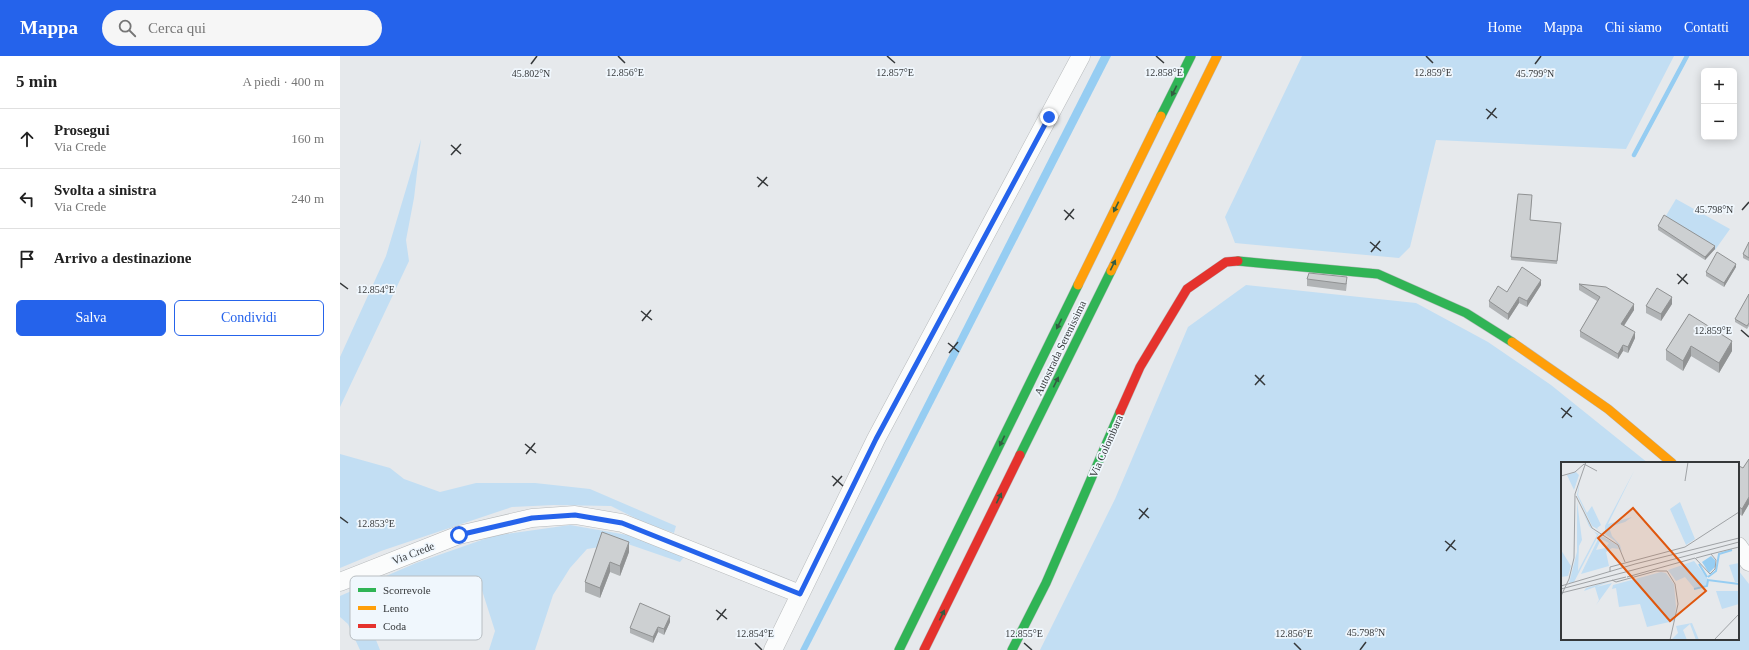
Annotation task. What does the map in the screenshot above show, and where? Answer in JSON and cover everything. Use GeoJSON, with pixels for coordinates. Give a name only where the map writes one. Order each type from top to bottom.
{"type":"FeatureCollection","features":[{"type":"Feature","properties":{"kind":"main road","name":"Autostrada Serenissima"},"geometry":{"type":"LineString","coordinates":[[899,650],[1191,56]]}},
{"type":"Feature","properties":{"kind":"main road","name":"Autostrada Serenissima"},"geometry":{"type":"LineString","coordinates":[[924,650],[1217,56]]}},
{"type":"Feature","properties":{"kind":"main road","name":"Via Colombara"},"geometry":{"type":"LineString","coordinates":[[1012,650],[1046,582],[1140,367],[1187,289],[1226,262],[1243,260],[1378,274],[1466,313],[1522,348],[1608,409],[1671,462]]}},
{"type":"Feature","properties":{"kind":"street"},"geometry":{"type":"LineString","coordinates":[[773,650],[876,439],[1081,56]]}},
{"type":"Feature","properties":{"kind":"street","name":"Via Crede"},"geometry":{"type":"LineString","coordinates":[[355,576],[459,535],[532,518],[575,515],[622,523],[800,594]]}},
{"type":"Feature","properties":{"kind":"street"},"geometry":{"type":"LineString","coordinates":[[1739,547],[1749,562]]}},
{"type":"Feature","properties":{"kind":"street","name":"Via Crede"},"geometry":{"type":"LineString","coordinates":[[340,582],[350,578]]}},
{"type":"Feature","properties":{"kind":"shaded area"},"geometry":{"type":"Polygon","coordinates":[[[1302,56],[1674,56],[1626,149],[1436,140],[1410,247],[1399,258],[1235,243],[1225,217],[1302,56]]]}},
{"type":"Feature","properties":{"kind":"shaded area"},"geometry":{"type":"Polygon","coordinates":[[[421,139],[414,198],[406,240],[409,261],[340,407],[340,357],[386,256],[421,139]]]}},
{"type":"Feature","properties":{"kind":"shaded area"},"geometry":{"type":"Polygon","coordinates":[[[1676,199],[1730,229],[1715,250],[1664,219],[1676,199]]]}},
{"type":"Feature","properties":{"kind":"shaded area"},"geometry":{"type":"Polygon","coordinates":[[[1246,285],[1416,303],[1488,342],[1551,385],[1647,462],[1561,462],[1561,640],[1739,640],[1739,571],[1749,584],[1749,650],[1040,650],[1115,499],[1188,327],[1246,285]]]}},
{"type":"Feature","properties":{"kind":"shaded area"},"geometry":{"type":"Polygon","coordinates":[[[340,454],[390,468],[404,479],[440,492],[476,483],[535,483],[590,489],[676,526],[674,533],[645,523],[611,506],[554,505],[512,507],[381,551],[340,568],[340,454]]]}},
{"type":"Feature","properties":{"kind":"shaded area"},"geometry":{"type":"Polygon","coordinates":[[[570,525],[633,536],[684,557],[680,562],[625,543],[587,549],[570,568],[553,595],[535,650],[489,650],[495,631],[482,590],[482,576],[386,576],[416,563],[493,536],[570,525]]]}},
{"type":"Feature","properties":{"kind":"shaded area"},"geometry":{"type":"Polygon","coordinates":[[[350,592],[350,628],[348,624],[340,617],[340,596],[350,592]]]}},
{"type":"Feature","properties":{"kind":"shaded area"},"geometry":{"type":"Polygon","coordinates":[[[355,640],[376,640],[380,650],[360,650],[355,640]]]}},
{"type":"Feature","properties":{"kind":"water"},"geometry":{"type":"Polygon","coordinates":[[[1101,56],[1111,56],[807,650],[800,650],[1101,56]]]}},
{"type":"Feature","properties":{"kind":"building"},"geometry":{"type":"Polygon","coordinates":[[[1518,194],[1532,195],[1530,220],[1561,223],[1557,261],[1511,257],[1518,194]]]}},
{"type":"Feature","properties":{"kind":"building"},"geometry":{"type":"Polygon","coordinates":[[[1664,215],[1715,246],[1705,257],[1658,226],[1664,215]]]}},
{"type":"Feature","properties":{"kind":"building"},"geometry":{"type":"Polygon","coordinates":[[[1749,242],[1749,258],[1743,254],[1749,242]]]}},
{"type":"Feature","properties":{"kind":"building"},"geometry":{"type":"Polygon","coordinates":[[[1717,252],[1736,264],[1724,283],[1706,272],[1717,252]]]}},
{"type":"Feature","properties":{"kind":"building"},"geometry":{"type":"Polygon","coordinates":[[[1522,267],[1541,280],[1527,301],[1519,297],[1508,314],[1489,301],[1498,286],[1507,292],[1522,267]]]}},
{"type":"Feature","properties":{"kind":"building"},"geometry":{"type":"Polygon","coordinates":[[[1309,273],[1347,277],[1346,284],[1307,279],[1309,273]]]}},
{"type":"Feature","properties":{"kind":"building"},"geometry":{"type":"Polygon","coordinates":[[[1579,284],[1606,287],[1634,304],[1621,324],[1635,332],[1628,347],[1623,345],[1618,354],[1580,331],[1600,297],[1579,284]]]}},
{"type":"Feature","properties":{"kind":"building"},"geometry":{"type":"Polygon","coordinates":[[[1657,288],[1672,297],[1661,314],[1646,306],[1657,288]]]}},
{"type":"Feature","properties":{"kind":"building"},"geometry":{"type":"Polygon","coordinates":[[[1749,294],[1749,323],[1747,326],[1735,319],[1749,294]]]}},
{"type":"Feature","properties":{"kind":"building"},"geometry":{"type":"Polygon","coordinates":[[[1689,314],[1732,341],[1719,363],[1691,346],[1683,361],[1666,350],[1689,314]]]}},
{"type":"Feature","properties":{"kind":"building"},"geometry":{"type":"Polygon","coordinates":[[[1749,459],[1749,497],[1742,509],[1739,507],[1739,466],[1743,468],[1749,459]]]}},
{"type":"Feature","properties":{"kind":"building"},"geometry":{"type":"Polygon","coordinates":[[[602,532],[629,542],[620,566],[610,562],[600,588],[585,582],[602,532]]]}},
{"type":"Feature","properties":{"kind":"building"},"geometry":{"type":"Polygon","coordinates":[[[640,603],[670,616],[664,629],[658,627],[653,637],[630,628],[640,603]]]}},
{"type":"Feature","properties":{"kind":"waterway"},"geometry":{"type":"LineString","coordinates":[[1634,155],[1687,56]]}},
{"type":"Feature","properties":{"kind":"traffic: fast"},"geometry":{"type":"LineString","coordinates":[[1161,116],[1191,56]]}},
{"type":"Feature","properties":{"kind":"traffic: fast"},"geometry":{"type":"LineString","coordinates":[[1238,261],[1378,274],[1466,313],[1512,342]]}},
{"type":"Feature","properties":{"kind":"traffic: fast"},"geometry":{"type":"LineString","coordinates":[[1020,455],[1111,271]]}},
{"type":"Feature","properties":{"kind":"traffic: fast"},"geometry":{"type":"LineString","coordinates":[[899,650],[1078,285]]}},
{"type":"Feature","properties":{"kind":"traffic: fast"},"geometry":{"type":"LineString","coordinates":[[1012,650],[1046,583],[1120,412]]}},
{"type":"Feature","properties":{"kind":"traffic: slow"},"geometry":{"type":"LineString","coordinates":[[1111,271],[1217,56]]}},
{"type":"Feature","properties":{"kind":"traffic: slow"},"geometry":{"type":"LineString","coordinates":[[1078,285],[1161,116]]}},
{"type":"Feature","properties":{"kind":"traffic: slow"},"geometry":{"type":"LineString","coordinates":[[1512,342],[1608,409],[1671,462]]}},
{"type":"Feature","properties":{"kind":"traffic: jam"},"geometry":{"type":"LineString","coordinates":[[1120,412],[1140,367],[1187,289],[1226,262],[1238,261]]}},
{"type":"Feature","properties":{"kind":"traffic: jam"},"geometry":{"type":"LineString","coordinates":[[924,650],[1020,455]]}},
{"type":"Feature","properties":{"kind":"route"},"geometry":{"type":"LineString","coordinates":[[459,535],[532,518],[575,515],[622,523],[800,594],[876,439],[1049,117]]}}]}
